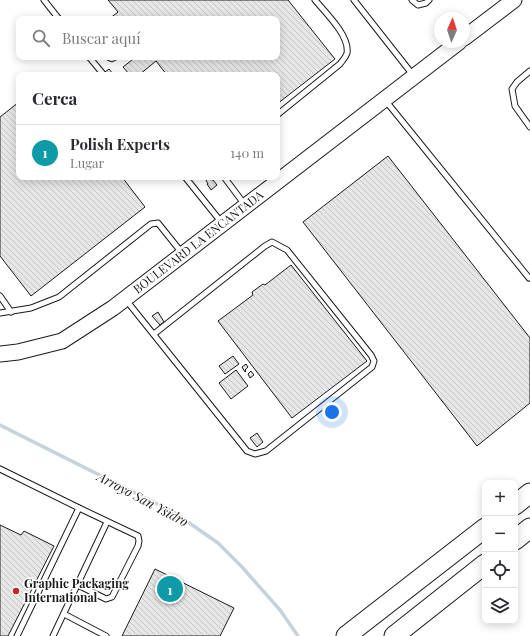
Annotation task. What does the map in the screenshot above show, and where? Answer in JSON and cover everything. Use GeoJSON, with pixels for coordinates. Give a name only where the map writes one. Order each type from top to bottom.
{"type":"FeatureCollection","features":[{"type":"Feature","properties":{"kind":"highway"},"geometry":{"type":"LineString","coordinates":[[518,503],[530,493]]}},
{"type":"Feature","properties":{"kind":"highway"},"geometry":{"type":"LineString","coordinates":[[518,538],[530,528]]}},
{"type":"Feature","properties":{"kind":"highway"},"geometry":{"type":"LineString","coordinates":[[346,636],[482,530]]}},
{"type":"Feature","properties":{"kind":"highway"},"geometry":{"type":"LineString","coordinates":[[394,636],[482,566]]}},
{"type":"Feature","properties":{"kind":"main road"},"geometry":{"type":"LineString","coordinates":[[470,33],[514,0]]}},
{"type":"Feature","properties":{"kind":"main road","name":"BOULEVARD LA ENCANTADA"},"geometry":{"type":"LineString","coordinates":[[280,180],[451,48]]}},
{"type":"Feature","properties":{"kind":"main road","name":"BOULEVARD LA ENCANTADA"},"geometry":{"type":"LineString","coordinates":[[0,354],[18,352],[62,341],[112,308],[280,180]]}},
{"type":"Feature","properties":{"kind":"lane"},"geometry":{"type":"LineString","coordinates":[[44,0],[57,16]]}},
{"type":"Feature","properties":{"kind":"lane"},"geometry":{"type":"LineString","coordinates":[[280,113],[340,64],[347,55],[347,46],[340,30],[315,0]]}},
{"type":"Feature","properties":{"kind":"lane"},"geometry":{"type":"LineString","coordinates":[[354,0],[414,77]]}},
{"type":"Feature","properties":{"kind":"lane"},"geometry":{"type":"LineString","coordinates":[[412,0],[418,5],[426,3],[429,0]]}},
{"type":"Feature","properties":{"kind":"lane"},"geometry":{"type":"LineString","coordinates":[[92,60],[102,72]]}},
{"type":"Feature","properties":{"kind":"lane"},"geometry":{"type":"LineString","coordinates":[[530,71],[517,82],[512,89],[515,106],[530,127]]}},
{"type":"Feature","properties":{"kind":"lane"},"geometry":{"type":"LineString","coordinates":[[385,99],[529,278]]}},
{"type":"Feature","properties":{"kind":"lane"},"geometry":{"type":"LineString","coordinates":[[187,180],[222,224]]}},
{"type":"Feature","properties":{"kind":"lane"},"geometry":{"type":"LineString","coordinates":[[226,180],[246,206]]}},
{"type":"Feature","properties":{"kind":"lane"},"geometry":{"type":"LineString","coordinates":[[0,313],[31,308],[59,297],[151,224],[158,223],[183,254]]}},
{"type":"Feature","properties":{"kind":"lane"},"geometry":{"type":"LineString","coordinates":[[125,298],[247,451],[255,454],[266,451],[372,368],[374,362],[371,355],[287,250],[272,242],[154,334]]}},
{"type":"Feature","properties":{"kind":"lane"},"geometry":{"type":"LineString","coordinates":[[0,296],[11,312]]}},
{"type":"Feature","properties":{"kind":"lane"},"geometry":{"type":"LineString","coordinates":[[0,469],[138,536],[138,546],[112,597],[106,599],[78,585]]}},
{"type":"Feature","properties":{"kind":"lane"},"geometry":{"type":"LineString","coordinates":[[17,636],[80,508]]}},
{"type":"Feature","properties":{"kind":"lane"},"geometry":{"type":"LineString","coordinates":[[53,636],[107,522]]}},
{"type":"Feature","properties":{"kind":"lane"},"geometry":{"type":"LineString","coordinates":[[64,614],[106,636]]}},
{"type":"Feature","properties":{"kind":"building"},"geometry":{"type":"Polygon","coordinates":[[[108,0],[288,0],[335,59],[280,102],[280,72],[165,72],[156,61],[143,72],[127,72],[123,67],[132,60],[280,60],[280,16],[113,16],[118,12],[108,0]]]}},
{"type":"Feature","properties":{"kind":"building"},"geometry":{"type":"Polygon","coordinates":[[[16,104],[16,180],[124,180],[145,207],[31,296],[0,256],[0,117],[16,104]]]}},
{"type":"Feature","properties":{"kind":"building"},"geometry":{"type":"Polygon","coordinates":[[[388,156],[530,338],[530,403],[477,446],[303,222],[388,156]]]}},
{"type":"Feature","properties":{"kind":"building"},"geometry":{"type":"Polygon","coordinates":[[[206,180],[213,180],[217,185],[211,190],[206,180]]]}},
{"type":"Feature","properties":{"kind":"building"},"geometry":{"type":"Polygon","coordinates":[[[291,265],[367,361],[292,418],[218,321],[253,295],[252,292],[263,284],[265,285],[291,265]]]}},
{"type":"Feature","properties":{"kind":"building"},"geometry":{"type":"Polygon","coordinates":[[[158,312],[164,322],[160,325],[152,316],[158,312]]]}},
{"type":"Feature","properties":{"kind":"building"},"geometry":{"type":"Polygon","coordinates":[[[233,356],[239,364],[225,374],[219,366],[233,356]]]}},
{"type":"Feature","properties":{"kind":"building"},"geometry":{"type":"Polygon","coordinates":[[[246,364],[248,367],[245,372],[242,367],[246,364]]]}},
{"type":"Feature","properties":{"kind":"building"},"geometry":{"type":"Polygon","coordinates":[[[236,370],[248,386],[231,399],[219,383],[236,370]]]}},
{"type":"Feature","properties":{"kind":"building"},"geometry":{"type":"Polygon","coordinates":[[[251,371],[254,375],[250,378],[248,374],[251,371]]]}},
{"type":"Feature","properties":{"kind":"building"},"geometry":{"type":"Polygon","coordinates":[[[257,433],[263,442],[257,447],[250,438],[257,433]]]}},
{"type":"Feature","properties":{"kind":"building","name":"Graphic Packaging International"},"geometry":{"type":"Polygon","coordinates":[[[0,525],[21,535],[24,531],[54,546],[8,636],[0,636],[0,525]]]}},
{"type":"Feature","properties":{"kind":"building"},"geometry":{"type":"Polygon","coordinates":[[[155,569],[234,608],[220,636],[122,636],[155,569]]]}},
{"type":"Feature","properties":{"kind":"waterway","name":"Arroyo San Ysidro"},"geometry":{"type":"LineString","coordinates":[[0,425],[175,513],[218,543],[242,567],[280,610],[298,636]]}},
{"type":"Feature","properties":{"kind":"place","name":"Polish Experts"},"geometry":{"type":"Point","coordinates":[170,589]}},
{"type":"Feature","properties":{"kind":"place","name":"Graphic Packaging International"},"geometry":{"type":"Point","coordinates":[16,591]}}]}
